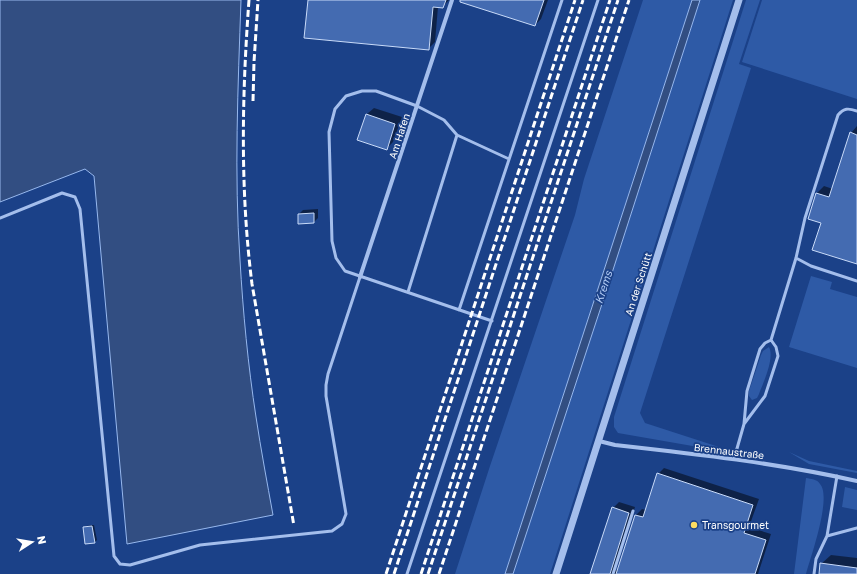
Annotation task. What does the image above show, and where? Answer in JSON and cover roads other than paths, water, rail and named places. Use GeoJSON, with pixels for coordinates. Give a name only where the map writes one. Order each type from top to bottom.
{"type":"FeatureCollection","features":[{"type":"Feature","properties":{"kind":"street","name":"Am Hafen"},"geometry":{"type":"LineString","coordinates":[[360,276],[452,0]]}},
{"type":"Feature","properties":{"kind":"street","name":"An der Schütt"},"geometry":{"type":"LineString","coordinates":[[556,574],[739,0]]}},
{"type":"Feature","properties":{"kind":"street","name":"Brennaustraße"},"geometry":{"type":"LineString","coordinates":[[599,441],[615,445],[734,459],[808,470],[857,481]]}},
{"type":"Feature","properties":{"kind":"lane"},"geometry":{"type":"LineString","coordinates":[[458,310],[562,0]]}},
{"type":"Feature","properties":{"kind":"lane"},"geometry":{"type":"LineString","coordinates":[[407,574],[598,0]]}},
{"type":"Feature","properties":{"kind":"lane"},"geometry":{"type":"LineString","coordinates":[[492,321],[345,271],[336,258],[332,241],[329,132],[335,109],[346,96],[362,91],[376,91],[417,106],[444,120],[457,136],[509,159]]}},
{"type":"Feature","properties":{"kind":"lane"},"geometry":{"type":"LineString","coordinates":[[734,459],[744,424],[747,391],[760,349],[765,343],[771,340],[796,258],[805,218],[838,115],[842,110],[849,108],[857,111]]}},
{"type":"Feature","properties":{"kind":"lane"},"geometry":{"type":"LineString","coordinates":[[408,292],[457,136]]}},
{"type":"Feature","properties":{"kind":"lane"},"geometry":{"type":"LineString","coordinates":[[0,218],[62,193],[75,197],[80,209],[114,556],[120,564],[130,565],[200,545],[332,531],[342,524],[346,514],[326,396],[326,385],[328,374],[360,276]]}},
{"type":"Feature","properties":{"kind":"lane"},"geometry":{"type":"LineString","coordinates":[[796,258],[810,266],[857,281]]}},
{"type":"Feature","properties":{"kind":"lane"},"geometry":{"type":"LineString","coordinates":[[744,424],[765,396],[778,356],[776,347],[771,340]]}},
{"type":"Feature","properties":{"kind":"lane"},"geometry":{"type":"LineString","coordinates":[[814,574],[816,559],[827,536],[837,476]]}},
{"type":"Feature","properties":{"kind":"lane"},"geometry":{"type":"LineString","coordinates":[[612,574],[633,511]]}},
{"type":"Feature","properties":{"kind":"lane"},"geometry":{"type":"LineString","coordinates":[[827,536],[857,528]]}},
{"type":"Feature","properties":{"kind":"water"},"geometry":{"type":"Polygon","coordinates":[[[0,0],[241,0],[237,163],[238,228],[244,319],[251,378],[260,442],[273,515],[127,544],[94,176],[85,169],[0,202],[0,0]]]}},
{"type":"Feature","properties":{"kind":"water","name":"Krems"},"geometry":{"type":"Polygon","coordinates":[[[692,0],[700,0],[603,301],[513,574],[505,574],[692,0]]]}},
{"type":"Feature","properties":{"kind":"railway"},"geometry":{"type":"LineString","coordinates":[[249,0],[243,142],[245,213],[248,249],[252,284],[294,526]]}},
{"type":"Feature","properties":{"kind":"railway"},"geometry":{"type":"LineString","coordinates":[[253,101],[258,0]]}},
{"type":"Feature","properties":{"kind":"railway"},"geometry":{"type":"LineString","coordinates":[[386,574],[575,0]]}},
{"type":"Feature","properties":{"kind":"railway"},"geometry":{"type":"LineString","coordinates":[[394,574],[583,0]]}},
{"type":"Feature","properties":{"kind":"railway"},"geometry":{"type":"LineString","coordinates":[[421,574],[610,0]]}},
{"type":"Feature","properties":{"kind":"railway"},"geometry":{"type":"LineString","coordinates":[[428,574],[618,0]]}},
{"type":"Feature","properties":{"kind":"railway"},"geometry":{"type":"LineString","coordinates":[[439,574],[629,0]]}},
{"type":"Feature","properties":{"kind":"place","name":"Transgourmet"},"geometry":{"type":"Point","coordinates":[694,525]}}]}
